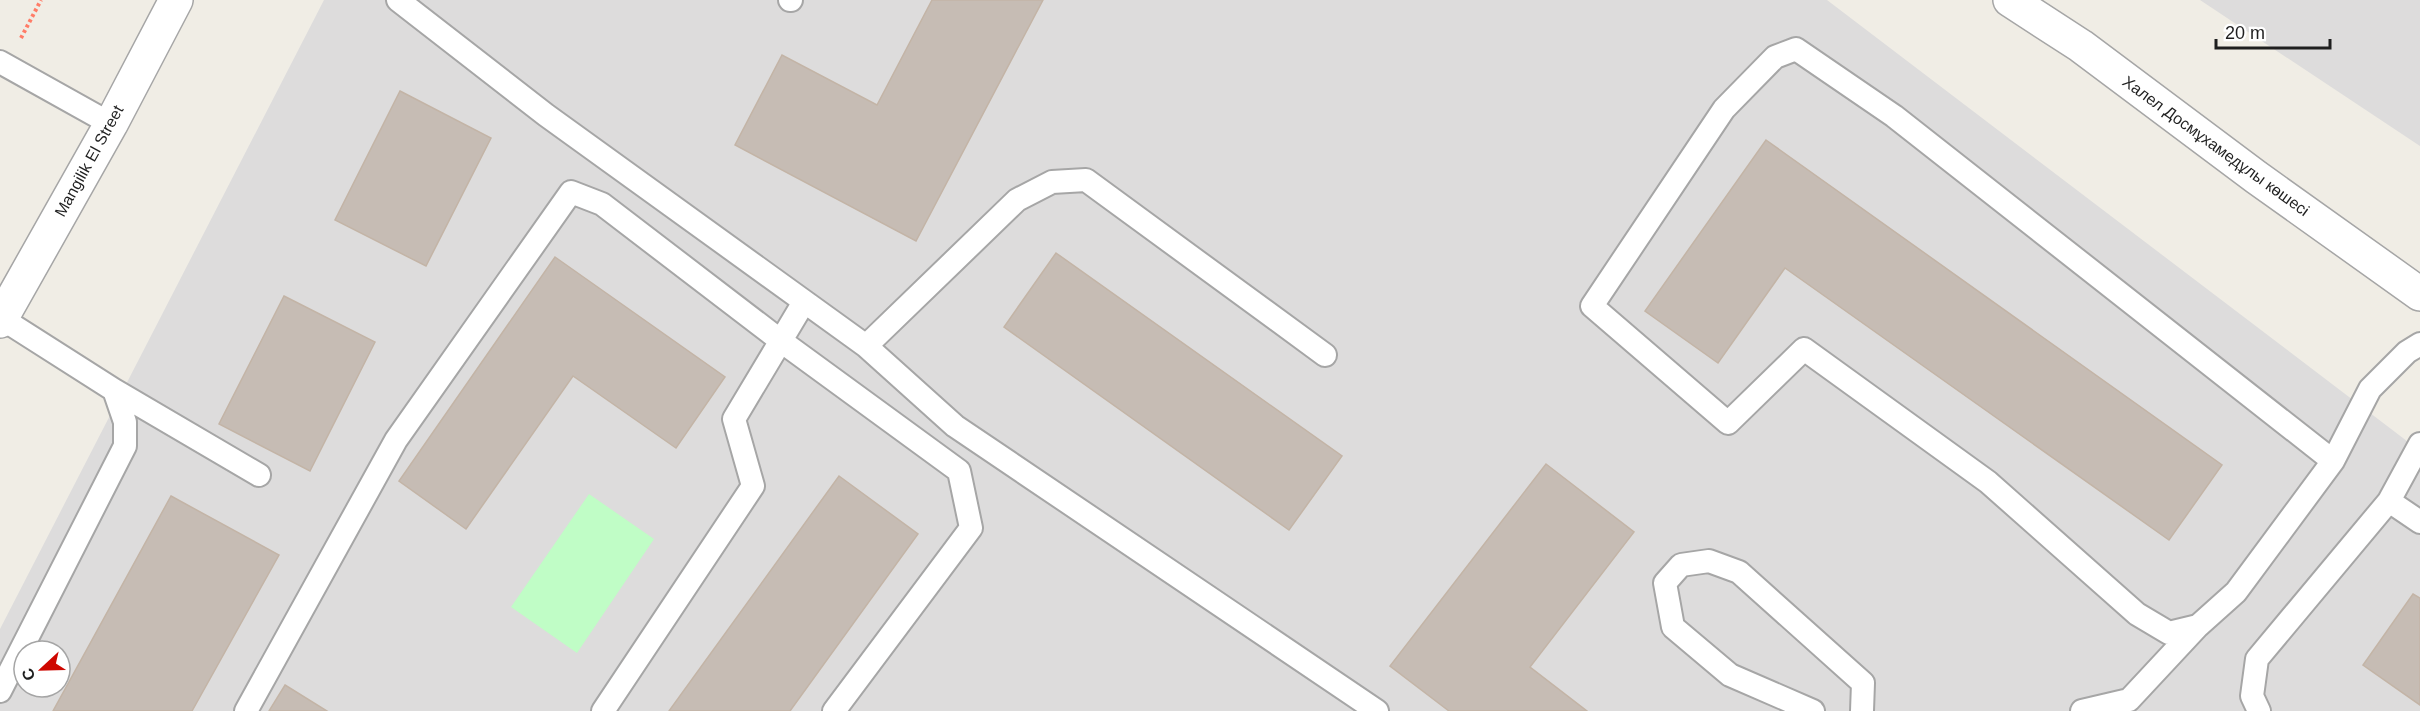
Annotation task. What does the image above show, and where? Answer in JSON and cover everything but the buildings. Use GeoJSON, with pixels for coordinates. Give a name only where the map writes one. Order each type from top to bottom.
{"type":"FeatureCollection","features":[{"type":"Feature","properties":{"kind":"street","name":"Mangilik El Street"},"geometry":{"type":"LineString","coordinates":[[1,319],[111,124],[176,0]]}},
{"type":"Feature","properties":{"kind":"street","name":"Халел Досмұхамедұлы көшесі"},"geometry":{"type":"LineString","coordinates":[[2010,0],[2081,46],[2256,177],[2420,294]]}},
{"type":"Feature","properties":{"kind":"lane"},"geometry":{"type":"LineString","coordinates":[[398,0],[546,115],[866,346],[955,426],[1377,711]]}},
{"type":"Feature","properties":{"kind":"lane"},"geometry":{"type":"LineString","coordinates":[[2198,626],[2169,633],[2137,614],[1988,482],[1804,349],[1728,423],[1593,306],[1724,110],[1775,57],[1796,50],[1894,116],[2333,460]]}},
{"type":"Feature","properties":{"kind":"lane"},"geometry":{"type":"LineString","coordinates":[[0,62],[111,124]]}},
{"type":"Feature","properties":{"kind":"lane"},"geometry":{"type":"LineString","coordinates":[[866,346],[1017,200],[1053,182],[1086,180],[1325,354]]}},
{"type":"Feature","properties":{"kind":"lane"},"geometry":{"type":"LineString","coordinates":[[246,711],[396,440],[571,192],[602,204],[781,341],[959,471],[971,528],[834,711]]}},
{"type":"Feature","properties":{"kind":"lane"},"geometry":{"type":"LineString","coordinates":[[603,711],[753,486],[734,420],[804,302]]}},
{"type":"Feature","properties":{"kind":"lane"},"geometry":{"type":"LineString","coordinates":[[1,319],[114,390],[259,475]]}},
{"type":"Feature","properties":{"kind":"lane"},"geometry":{"type":"LineString","coordinates":[[2082,711],[2129,700],[2198,626],[2236,592],[2333,460],[2370,389],[2407,352],[2420,344]]}},
{"type":"Feature","properties":{"kind":"lane"},"geometry":{"type":"LineString","coordinates":[[0,691],[125,446],[125,422],[114,390]]}},
{"type":"Feature","properties":{"kind":"lane"},"geometry":{"type":"LineString","coordinates":[[2250,706],[2257,659],[2389,501],[2420,444]]}},
{"type":"Feature","properties":{"kind":"lane"},"geometry":{"type":"LineString","coordinates":[[2389,501],[2420,522]]}},
{"type":"Feature","properties":{"kind":"lane"},"geometry":{"type":"LineString","coordinates":[[1813,711],[1730,675],[1674,627],[1665,583],[1681,565],[1709,561],[1739,572],[1863,683],[1863,711]]}},
{"type":"Feature","properties":{"kind":"shaded area"},"geometry":{"type":"Polygon","coordinates":[[[324,0],[1827,0],[2420,451],[2420,711],[0,711],[0,629],[324,0]]]}},
{"type":"Feature","properties":{"kind":"shaded area"},"geometry":{"type":"Polygon","coordinates":[[[2200,0],[2420,0],[2420,146],[2200,0]]]}},
{"type":"Feature","properties":{"kind":"green space"},"geometry":{"type":"Polygon","coordinates":[[[589,494],[654,539],[577,653],[511,607],[589,494]]]}}]}
